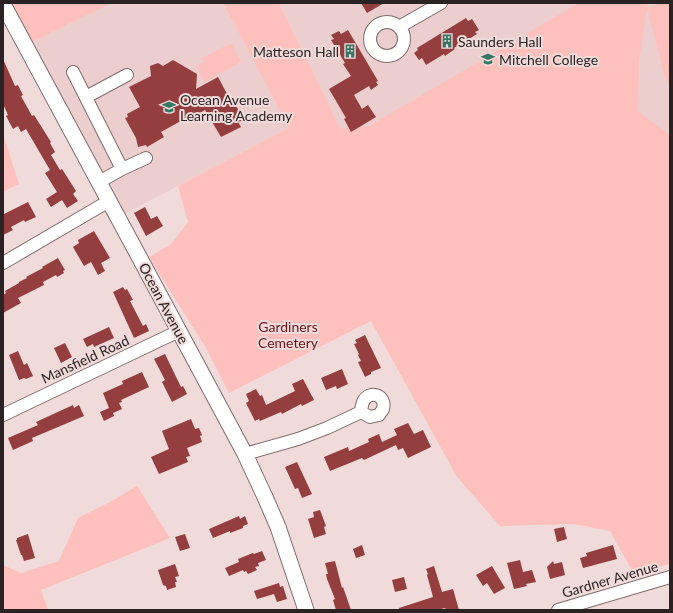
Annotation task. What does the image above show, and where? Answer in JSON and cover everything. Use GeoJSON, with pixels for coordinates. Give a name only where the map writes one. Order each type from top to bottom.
{"type":"FeatureCollection","features":[{"type":"Feature","properties":{"kind":"main road","name":"Ocean Avenue"},"geometry":{"type":"LineString","coordinates":[[3,4],[245,454],[278,527],[306,610]]}},
{"type":"Feature","properties":{"kind":"street"},"geometry":{"type":"LineString","coordinates":[[399,27],[441,3]]}},
{"type":"Feature","properties":{"kind":"street"},"geometry":{"type":"LineString","coordinates":[[73,72],[122,169]]}},
{"type":"Feature","properties":{"kind":"street"},"geometry":{"type":"LineString","coordinates":[[86,97],[127,75]]}},
{"type":"Feature","properties":{"kind":"street"},"geometry":{"type":"LineString","coordinates":[[99,182],[146,158]]}},
{"type":"Feature","properties":{"kind":"street"},"geometry":{"type":"LineString","coordinates":[[3,263],[109,201]]}},
{"type":"Feature","properties":{"kind":"street","name":"Mansfield Road"},"geometry":{"type":"LineString","coordinates":[[3,415],[180,331]]}},
{"type":"Feature","properties":{"kind":"street"},"geometry":{"type":"LineString","coordinates":[[245,454],[298,439],[327,428],[361,412]]}},
{"type":"Feature","properties":{"kind":"street","name":"Gardner Avenue"},"geometry":{"type":"LineString","coordinates":[[558,610],[670,577]]}},
{"type":"Feature","properties":{"kind":"shaded area","name":"Ocean Avenue Learning Academy"},"geometry":{"type":"Polygon","coordinates":[[[112,3],[223,3],[289,128],[118,217],[26,45],[112,3]]]}},
{"type":"Feature","properties":{"kind":"shaded area","name":"Mitchell College"},"geometry":{"type":"Polygon","coordinates":[[[279,3],[670,3],[670,181],[372,194],[279,3]]]}},
{"type":"Feature","properties":{"kind":"green space"},"geometry":{"type":"Polygon","coordinates":[[[3,3],[112,3],[26,45],[3,3]]]}},
{"type":"Feature","properties":{"kind":"green space","name":"Gardiners Cemetery"},"geometry":{"type":"Polygon","coordinates":[[[223,3],[279,3],[340,128],[369,126],[579,3],[648,3],[639,61],[638,111],[670,135],[670,564],[634,574],[610,531],[574,524],[500,526],[457,477],[371,321],[229,393],[206,348],[149,257],[171,244],[188,222],[178,186],[289,128],[223,3]]]}},
{"type":"Feature","properties":{"kind":"green space"},"geometry":{"type":"Polygon","coordinates":[[[660,3],[670,3],[670,88],[664,73],[647,8],[660,3]]]}},
{"type":"Feature","properties":{"kind":"green space"},"geometry":{"type":"Polygon","coordinates":[[[231,43],[241,62],[204,82],[196,66],[204,62],[202,58],[231,43]]]}},
{"type":"Feature","properties":{"kind":"green space"},"geometry":{"type":"Polygon","coordinates":[[[3,134],[19,184],[3,192],[3,134]]]}},
{"type":"Feature","properties":{"kind":"green space"},"geometry":{"type":"Polygon","coordinates":[[[137,486],[170,538],[41,590],[48,610],[3,610],[3,565],[21,573],[59,561],[78,518],[137,486]]]}},
{"type":"Feature","properties":{"kind":"building"},"geometry":{"type":"Polygon","coordinates":[[[361,3],[384,3],[367,13],[361,3]]]}},
{"type":"Feature","properties":{"kind":"building","name":"Saunders Hall"},"geometry":{"type":"Polygon","coordinates":[[[466,18],[468,21],[472,19],[479,30],[475,32],[477,34],[454,48],[455,49],[445,56],[444,54],[426,65],[422,58],[419,60],[414,53],[418,50],[417,48],[466,18]]]}},
{"type":"Feature","properties":{"kind":"building"},"geometry":{"type":"Polygon","coordinates":[[[348,30],[378,81],[376,82],[378,85],[371,90],[369,86],[354,95],[362,109],[368,105],[376,117],[351,132],[344,119],[346,118],[329,89],[351,76],[331,40],[334,39],[331,35],[339,31],[341,34],[348,30]]]}},
{"type":"Feature","properties":{"kind":"building"},"geometry":{"type":"Polygon","coordinates":[[[3,59],[15,86],[18,85],[23,95],[21,96],[32,116],[34,115],[51,142],[50,143],[55,152],[51,155],[76,191],[73,194],[78,201],[67,208],[62,200],[51,207],[46,199],[57,192],[45,173],[50,170],[26,129],[21,132],[18,126],[13,129],[6,116],[8,115],[3,104],[3,59]]]}},
{"type":"Feature","properties":{"kind":"building"},"geometry":{"type":"Polygon","coordinates":[[[173,60],[197,74],[196,89],[218,77],[233,105],[235,104],[244,120],[238,122],[241,127],[221,137],[205,110],[191,118],[188,117],[161,132],[164,137],[147,147],[146,145],[138,147],[136,138],[125,118],[128,117],[127,114],[140,107],[129,87],[151,76],[150,66],[158,63],[163,66],[173,60]]]}},
{"type":"Feature","properties":{"kind":"building"},"geometry":{"type":"Polygon","coordinates":[[[28,202],[36,217],[25,222],[24,220],[11,227],[13,230],[3,235],[3,212],[4,214],[28,202]]]}},
{"type":"Feature","properties":{"kind":"building"},"geometry":{"type":"Polygon","coordinates":[[[145,207],[151,219],[157,216],[163,226],[146,236],[134,213],[145,207]]]}},
{"type":"Feature","properties":{"kind":"building"},"geometry":{"type":"Polygon","coordinates":[[[94,231],[110,258],[101,263],[105,271],[98,275],[91,262],[84,266],[73,247],[79,243],[78,240],[94,231]]]}},
{"type":"Feature","properties":{"kind":"building"},"geometry":{"type":"Polygon","coordinates":[[[58,258],[65,270],[63,271],[64,273],[57,277],[56,275],[43,282],[44,285],[18,298],[21,303],[3,313],[3,295],[6,293],[5,291],[58,258]]]}},
{"type":"Feature","properties":{"kind":"building"},"geometry":{"type":"Polygon","coordinates":[[[123,287],[125,290],[127,289],[133,300],[130,301],[143,326],[146,324],[149,331],[134,338],[113,292],[123,287]]]}},
{"type":"Feature","properties":{"kind":"building"},"geometry":{"type":"Polygon","coordinates":[[[109,327],[114,338],[94,347],[93,344],[87,347],[83,339],[109,327]]]}},
{"type":"Feature","properties":{"kind":"building"},"geometry":{"type":"Polygon","coordinates":[[[365,335],[381,368],[371,372],[371,374],[365,377],[358,362],[361,361],[354,344],[357,343],[355,340],[365,335]]]}},
{"type":"Feature","properties":{"kind":"building"},"geometry":{"type":"Polygon","coordinates":[[[65,343],[72,357],[61,363],[54,348],[65,343]]]}},
{"type":"Feature","properties":{"kind":"building"},"geometry":{"type":"Polygon","coordinates":[[[18,351],[24,365],[27,363],[33,376],[19,380],[9,355],[18,351]]]}},
{"type":"Feature","properties":{"kind":"building"},"geometry":{"type":"Polygon","coordinates":[[[165,354],[181,387],[183,386],[187,394],[172,402],[162,382],[165,380],[154,359],[165,354]]]}},
{"type":"Feature","properties":{"kind":"building"},"geometry":{"type":"Polygon","coordinates":[[[342,369],[348,384],[337,389],[336,386],[326,390],[321,378],[342,369]]]}},
{"type":"Feature","properties":{"kind":"building"},"geometry":{"type":"Polygon","coordinates":[[[142,372],[149,387],[121,400],[122,402],[119,403],[122,409],[113,413],[114,416],[104,421],[100,412],[109,408],[103,393],[123,384],[122,381],[142,372]]]}},
{"type":"Feature","properties":{"kind":"building"},"geometry":{"type":"Polygon","coordinates":[[[303,379],[314,400],[302,406],[301,404],[282,414],[281,412],[260,421],[259,419],[255,421],[246,403],[249,401],[246,394],[256,389],[260,396],[262,395],[266,405],[295,391],[292,384],[303,379]]]}},
{"type":"Feature","properties":{"kind":"building"},"geometry":{"type":"Polygon","coordinates":[[[73,405],[74,408],[79,405],[84,416],[32,438],[33,441],[13,450],[8,438],[38,425],[36,422],[73,405]]]}},
{"type":"Feature","properties":{"kind":"building"},"geometry":{"type":"Polygon","coordinates":[[[191,419],[195,429],[199,428],[202,435],[200,436],[202,442],[187,448],[190,456],[186,457],[188,462],[159,474],[151,457],[169,449],[162,431],[191,419]]]}},
{"type":"Feature","properties":{"kind":"building"},"geometry":{"type":"Polygon","coordinates":[[[408,423],[414,434],[423,430],[431,447],[408,458],[403,448],[398,450],[396,445],[364,460],[362,458],[330,471],[324,457],[348,447],[349,451],[369,442],[368,439],[379,434],[382,442],[397,435],[394,429],[408,423]]]}},
{"type":"Feature","properties":{"kind":"building"},"geometry":{"type":"Polygon","coordinates":[[[297,462],[312,494],[302,498],[298,488],[295,489],[285,467],[297,462]]]}},
{"type":"Feature","properties":{"kind":"building"},"geometry":{"type":"Polygon","coordinates":[[[320,510],[326,526],[324,527],[326,534],[314,538],[308,519],[314,517],[313,512],[320,510]]]}},
{"type":"Feature","properties":{"kind":"building"},"geometry":{"type":"Polygon","coordinates":[[[239,516],[240,519],[245,516],[248,524],[243,526],[243,528],[230,533],[230,531],[213,538],[209,529],[239,516]]]}},
{"type":"Feature","properties":{"kind":"building"},"geometry":{"type":"Polygon","coordinates":[[[564,527],[567,539],[557,542],[554,529],[564,527]]]}},
{"type":"Feature","properties":{"kind":"building"},"geometry":{"type":"Polygon","coordinates":[[[28,534],[35,558],[24,561],[16,540],[17,538],[28,534]]]}},
{"type":"Feature","properties":{"kind":"building"},"geometry":{"type":"Polygon","coordinates":[[[185,534],[190,548],[180,551],[175,537],[185,534]]]}},
{"type":"Feature","properties":{"kind":"building"},"geometry":{"type":"Polygon","coordinates":[[[362,545],[365,555],[356,558],[353,549],[362,545]]]}},
{"type":"Feature","properties":{"kind":"building"},"geometry":{"type":"Polygon","coordinates":[[[613,545],[617,559],[583,568],[580,558],[587,556],[586,553],[613,545]]]}},
{"type":"Feature","properties":{"kind":"building"},"geometry":{"type":"Polygon","coordinates":[[[262,551],[266,560],[258,563],[259,566],[255,567],[257,570],[248,574],[243,570],[229,576],[225,568],[239,562],[238,559],[262,551]]]}},
{"type":"Feature","properties":{"kind":"building"},"geometry":{"type":"Polygon","coordinates":[[[520,560],[523,572],[532,570],[536,582],[514,589],[507,563],[520,560]]]}},
{"type":"Feature","properties":{"kind":"building"},"geometry":{"type":"Polygon","coordinates":[[[335,561],[342,588],[343,587],[351,610],[336,610],[333,600],[335,599],[327,579],[326,574],[328,574],[325,563],[335,561]]]}},
{"type":"Feature","properties":{"kind":"building"},"geometry":{"type":"Polygon","coordinates":[[[553,561],[554,564],[562,562],[565,575],[550,579],[547,567],[553,561]]]}},
{"type":"Feature","properties":{"kind":"building"},"geometry":{"type":"Polygon","coordinates":[[[175,564],[179,576],[175,577],[177,582],[175,582],[176,587],[167,590],[166,586],[163,585],[158,570],[175,564]]]}},
{"type":"Feature","properties":{"kind":"building"},"geometry":{"type":"Polygon","coordinates":[[[434,566],[442,592],[453,589],[459,610],[446,610],[445,608],[437,610],[399,610],[399,608],[433,597],[426,569],[434,566]]]}},
{"type":"Feature","properties":{"kind":"building"},"geometry":{"type":"Polygon","coordinates":[[[492,566],[505,588],[494,594],[487,583],[483,586],[476,575],[492,566]]]}},
{"type":"Feature","properties":{"kind":"building"},"geometry":{"type":"Polygon","coordinates":[[[404,577],[407,589],[395,592],[392,580],[404,577]]]}},
{"type":"Feature","properties":{"kind":"building"},"geometry":{"type":"Polygon","coordinates":[[[279,583],[280,587],[283,586],[287,599],[277,602],[274,594],[257,599],[254,591],[279,583]]]}},
{"type":"Feature","properties":{"kind":"place","name":"Saunders Hall"},"geometry":{"type":"Point","coordinates":[447,41]}},
{"type":"Feature","properties":{"kind":"place","name":"Matteson Hall"},"geometry":{"type":"Point","coordinates":[350,51]}},
{"type":"Feature","properties":{"kind":"place","name":"Mitchell College"},"geometry":{"type":"Point","coordinates":[488,59]}},
{"type":"Feature","properties":{"kind":"place","name":"Ocean Avenue Learning Academy"},"geometry":{"type":"Point","coordinates":[169,107]}}]}
